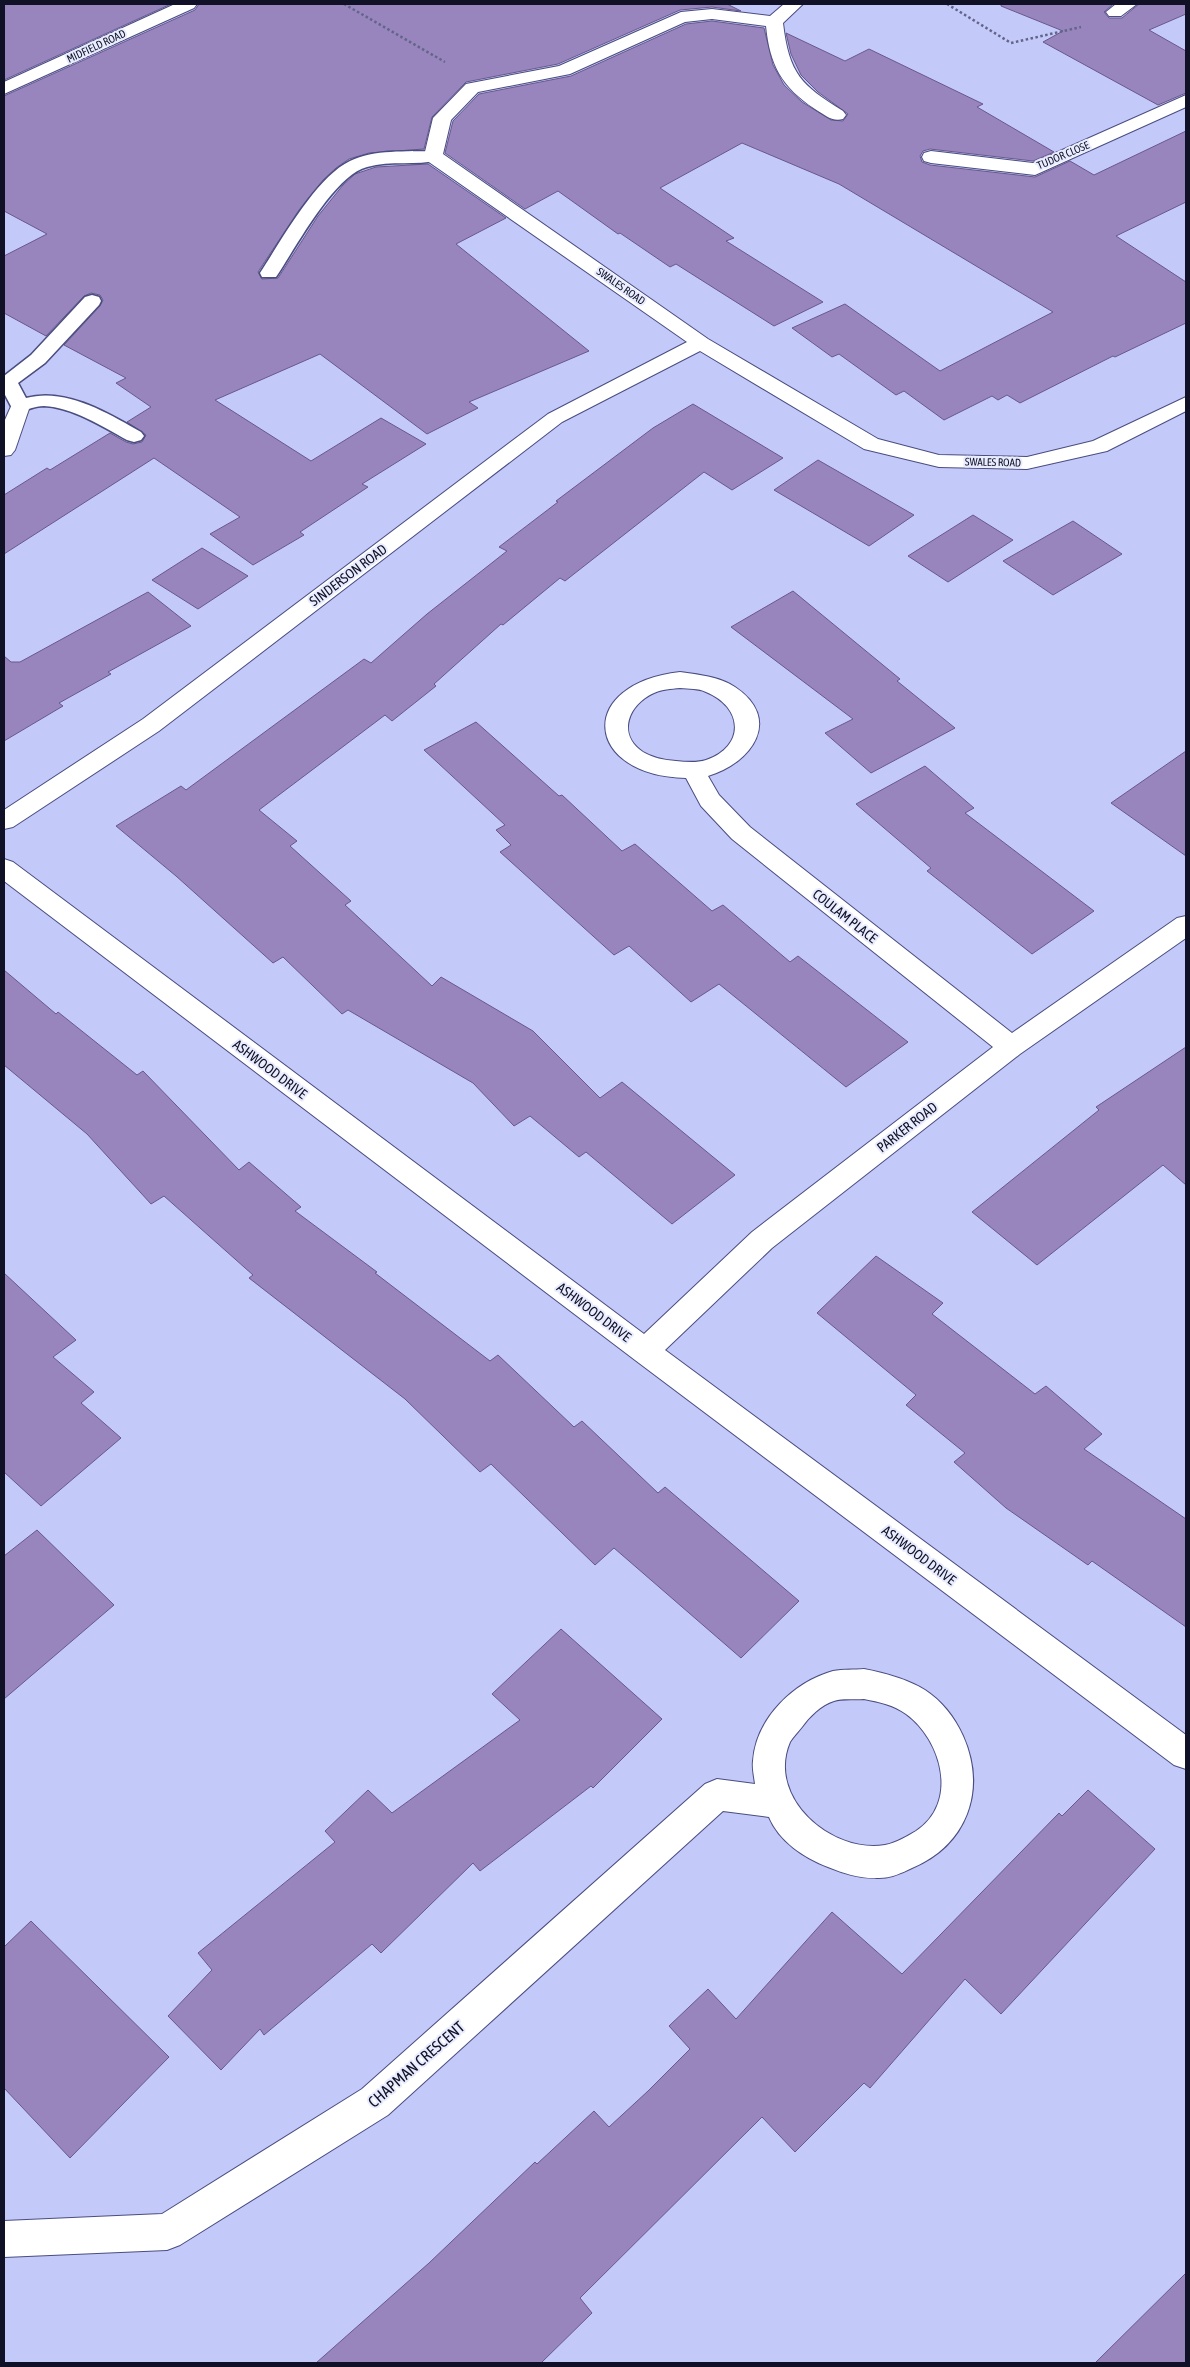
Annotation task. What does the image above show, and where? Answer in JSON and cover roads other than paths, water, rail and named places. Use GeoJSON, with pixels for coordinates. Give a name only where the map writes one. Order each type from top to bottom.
{"type":"FeatureCollection","features":[{"type":"Feature","properties":{"kind":"street","name":"MIDFIELD ROAD"},"geometry":{"type":"LineString","coordinates":[[4,89],[188,4]]}},
{"type":"Feature","properties":{"kind":"street"},"geometry":{"type":"LineString","coordinates":[[433,156],[442,118],[472,88],[564,70],[681,17],[712,14],[774,22],[794,4]]}},
{"type":"Feature","properties":{"kind":"street"},"geometry":{"type":"LineString","coordinates":[[774,22],[776,46],[791,82],[805,96],[837,115]]}},
{"type":"Feature","properties":{"kind":"street","name":"TUDOR CLOSE"},"geometry":{"type":"LineString","coordinates":[[932,157],[1035,169],[1186,100]]}},
{"type":"Feature","properties":{"kind":"street","name":"SWALES ROAD"},"geometry":{"type":"LineString","coordinates":[[433,156],[701,343],[833,424],[871,444],[939,461],[1027,463],[1100,446],[1184,408]]}},
{"type":"Feature","properties":{"kind":"street","name":"SINDERSON ROAD"},"geometry":{"type":"LineString","coordinates":[[4,820],[152,725],[555,418],[701,343]]}},
{"type":"Feature","properties":{"kind":"street"},"geometry":{"type":"LineString","coordinates":[[4,450],[20,406]]}},
{"type":"Feature","properties":{"kind":"street"},"geometry":{"type":"LineString","coordinates":[[680,680],[703,682],[723,690],[738,702],[747,716],[749,732],[741,747],[727,759],[694,771],[664,769],[645,763],[630,753],[620,741],[615,727],[618,714],[625,701],[638,690],[658,683],[680,680]]}},
{"type":"Feature","properties":{"kind":"street","name":"COULAM PLACE"},"geometry":{"type":"LineString","coordinates":[[694,771],[710,800],[741,834],[1011,1047]]}},
{"type":"Feature","properties":{"kind":"street","name":"ASHWOOD DRIVE"},"geometry":{"type":"LineString","coordinates":[[4,868],[645,1351],[1186,1754]]}},
{"type":"Feature","properties":{"kind":"street","name":"PARKER ROAD"},"geometry":{"type":"LineString","coordinates":[[645,1351],[762,1240],[1011,1047],[1186,925]]}},
{"type":"Feature","properties":{"kind":"street"},"geometry":{"type":"LineString","coordinates":[[864,1684],[893,1690],[920,1705],[941,1727],[955,1754],[959,1784],[951,1812],[935,1837],[910,1854],[880,1862],[848,1860],[818,1848],[793,1828],[777,1802],[769,1773],[772,1744],[786,1718],[807,1699],[833,1686],[864,1684]]}},
{"type":"Feature","properties":{"kind":"street","name":"CHAPMAN CRESCENT"},"geometry":{"type":"LineString","coordinates":[[4,2239],[168,2232],[375,2102],[717,1795],[777,1802]]}},
{"type":"Feature","properties":{"kind":"lane"},"geometry":{"type":"LineString","coordinates":[[269,273],[325,192],[348,168],[374,160],[433,156]]}},
{"type":"Feature","properties":{"kind":"lane"},"geometry":{"type":"LineString","coordinates":[[92,301],[38,358],[8,382],[20,406],[42,400],[66,406],[102,419],[134,436]]}}]}
